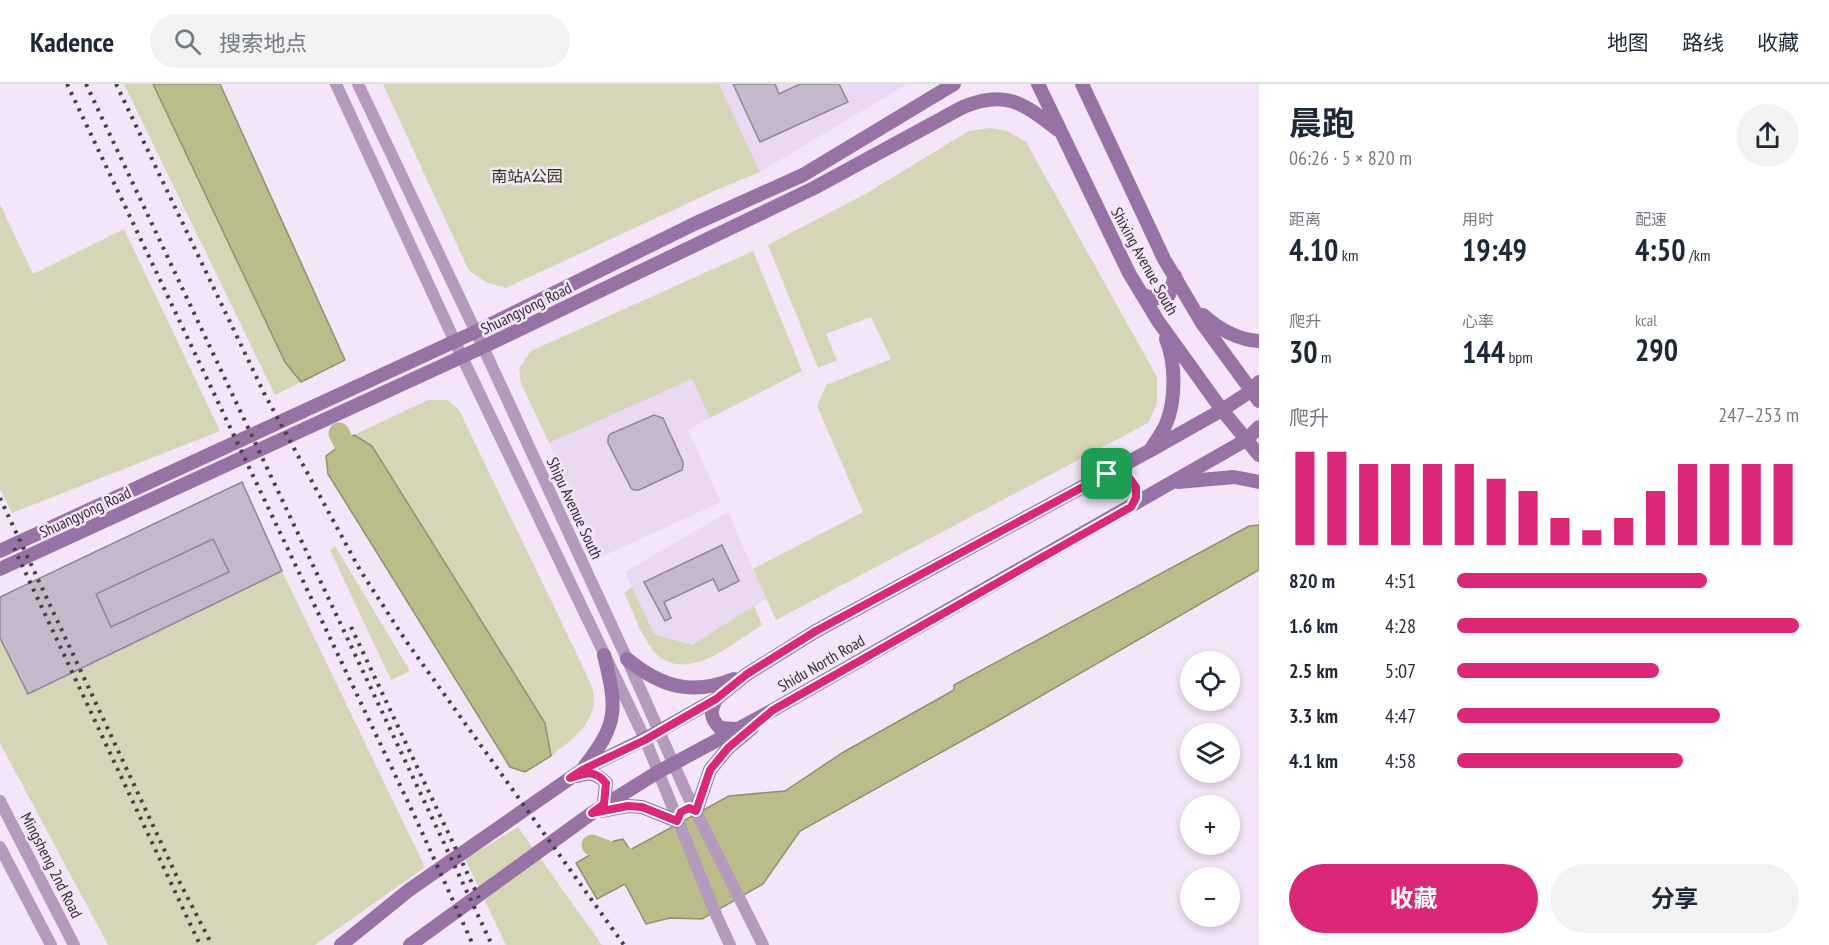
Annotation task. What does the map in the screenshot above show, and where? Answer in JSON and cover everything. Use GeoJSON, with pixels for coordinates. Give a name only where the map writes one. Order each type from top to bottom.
{"type":"FeatureCollection","features":[{"type":"Feature","properties":{"kind":"main road","name":"Shuangyong Road"},"geometry":{"type":"LineString","coordinates":[[0,551],[475,332],[694,224],[803,176],[954,84]]}},
{"type":"Feature","properties":{"kind":"main road","name":"Shixing Avenue South"},"geometry":{"type":"LineString","coordinates":[[1038,84],[1129,273],[1158,321],[1222,410],[1259,455]]}},
{"type":"Feature","properties":{"kind":"main road","name":"Shixing Avenue South"},"geometry":{"type":"LineString","coordinates":[[1082,84],[1164,259],[1193,307],[1256,391]]}},
{"type":"Feature","properties":{"kind":"main road","name":"Shuangyong Road"},"geometry":{"type":"LineString","coordinates":[[0,569],[483,347],[814,188],[963,107],[982,99],[1005,99],[1027,106],[1058,129]]}},
{"type":"Feature","properties":{"kind":"main road"},"geometry":{"type":"LineString","coordinates":[[1142,294],[1160,299],[1169,295],[1175,276]]}},
{"type":"Feature","properties":{"kind":"main road"},"geometry":{"type":"LineString","coordinates":[[1193,307],[1220,329],[1246,340],[1259,341]]}},
{"type":"Feature","properties":{"kind":"main road"},"geometry":{"type":"LineString","coordinates":[[1151,450],[1166,423],[1173,384],[1173,360],[1158,321]]}},
{"type":"Feature","properties":{"kind":"main road","name":"Shidu North Road"},"geometry":{"type":"LineString","coordinates":[[747,674],[816,631],[1256,391]]}},
{"type":"Feature","properties":{"kind":"main road","name":"Shidu North Road"},"geometry":{"type":"LineString","coordinates":[[410,945],[604,804],[1173,483],[1246,440],[1259,427]]}},
{"type":"Feature","properties":{"kind":"main road"},"geometry":{"type":"LineString","coordinates":[[1173,483],[1234,477],[1259,482]]}},
{"type":"Feature","properties":{"kind":"main road"},"geometry":{"type":"LineString","coordinates":[[576,774],[610,729],[613,694],[604,655]]}},
{"type":"Feature","properties":{"kind":"main road"},"geometry":{"type":"LineString","coordinates":[[627,659],[644,673],[658,680],[696,688],[717,686],[747,674]]}},
{"type":"Feature","properties":{"kind":"main road"},"geometry":{"type":"LineString","coordinates":[[341,945],[408,890],[576,774],[645,740],[716,699],[747,674]]}},
{"type":"Feature","properties":{"kind":"main road"},"geometry":{"type":"LineString","coordinates":[[716,699],[711,716],[714,722],[720,728],[738,729]]}},
{"type":"Feature","properties":{"kind":"main road"},"geometry":{"type":"LineString","coordinates":[[696,811],[710,770],[728,748],[773,710]]}},
{"type":"Feature","properties":{"kind":"main road"},"geometry":{"type":"LineString","coordinates":[[576,774],[599,775],[606,783],[604,804]]}},
{"type":"Feature","properties":{"kind":"main road"},"geometry":{"type":"LineString","coordinates":[[592,813],[628,806],[642,807],[677,821]]}},
{"type":"Feature","properties":{"kind":"street"},"geometry":{"type":"LineString","coordinates":[[336,84],[462,357],[645,740],[730,945]]}},
{"type":"Feature","properties":{"kind":"street","name":"Shipu Avenue South"},"geometry":{"type":"LineString","coordinates":[[358,84],[483,347],[660,731],[673,764],[763,945]]}},
{"type":"Feature","properties":{"kind":"street"},"geometry":{"type":"LineString","coordinates":[[1107,474],[1118,472],[1128,476],[1136,487],[1136,498],[1131,507]]}},
{"type":"Feature","properties":{"kind":"street"},"geometry":{"type":"LineString","coordinates":[[590,628],[602,633],[606,631],[609,626],[607,616]]}},
{"type":"Feature","properties":{"kind":"street","name":"Mingsheng 2nd Road"},"geometry":{"type":"LineString","coordinates":[[0,801],[74,945]]}},
{"type":"Feature","properties":{"kind":"street"},"geometry":{"type":"LineString","coordinates":[[677,821],[681,812],[689,808],[696,811]]}},
{"type":"Feature","properties":{"kind":"street"},"geometry":{"type":"LineString","coordinates":[[0,847],[51,945]]}},
{"type":"Feature","properties":{"kind":"shaded area"},"geometry":{"type":"Polygon","coordinates":[[[153,84],[220,84],[345,360],[301,382],[285,362],[153,84]]]}},
{"type":"Feature","properties":{"kind":"shaded area"},"geometry":{"type":"Polygon","coordinates":[[[719,84],[907,84],[760,172],[719,84]]]}},
{"type":"Feature","properties":{"kind":"shaded area"},"geometry":{"type":"Polygon","coordinates":[[[692,379],[710,418],[688,430],[721,502],[601,557],[549,443],[692,379]]]}},
{"type":"Feature","properties":{"kind":"shaded area"},"geometry":{"type":"Polygon","coordinates":[[[354,435],[372,446],[545,723],[551,756],[525,772],[510,767],[328,474],[326,456],[354,435]]]}},
{"type":"Feature","properties":{"kind":"shaded area"},"geometry":{"type":"Polygon","coordinates":[[[728,512],[766,599],[692,645],[654,634],[625,572],[728,512]]]}},
{"type":"Feature","properties":{"kind":"shaded area"},"geometry":{"type":"Polygon","coordinates":[[[1259,525],[1259,570],[1001,719],[800,831],[763,884],[702,919],[670,918],[646,924],[625,884],[597,899],[576,863],[614,841],[623,839],[630,850],[729,796],[785,791],[842,753],[954,690],[954,685],[1249,526],[1259,525]]]}},
{"type":"Feature","properties":{"kind":"green space"},"geometry":{"type":"Polygon","coordinates":[[[124,84],[153,84],[284,362],[301,382],[275,395],[124,84]]]}},
{"type":"Feature","properties":{"kind":"green space","name":"南站A公园"},"geometry":{"type":"Polygon","coordinates":[[[383,84],[719,84],[760,172],[714,191],[506,288],[488,283],[469,271],[383,84]]]}},
{"type":"Feature","properties":{"kind":"green space"},"geometry":{"type":"Polygon","coordinates":[[[990,128],[1007,131],[1026,142],[1157,377],[1157,404],[1148,423],[776,620],[753,569],[863,512],[817,406],[826,385],[891,359],[871,317],[826,334],[837,360],[818,368],[768,245],[867,193],[969,131],[990,128]]]}},
{"type":"Feature","properties":{"kind":"green space"},"geometry":{"type":"Polygon","coordinates":[[[0,204],[33,274],[124,229],[220,431],[12,513],[0,489],[0,204]]]}},
{"type":"Feature","properties":{"kind":"green space"},"geometry":{"type":"Polygon","coordinates":[[[753,251],[802,371],[710,418],[692,379],[549,443],[521,383],[519,369],[531,351],[753,251]]]}},
{"type":"Feature","properties":{"kind":"green space"},"geometry":{"type":"Polygon","coordinates":[[[428,400],[448,400],[459,410],[592,688],[594,702],[588,721],[575,737],[551,756],[545,723],[372,446],[354,435],[428,400]]]}},
{"type":"Feature","properties":{"kind":"green space"},"geometry":{"type":"Polygon","coordinates":[[[335,546],[410,671],[391,680],[330,550],[335,546]]]}},
{"type":"Feature","properties":{"kind":"green space"},"geometry":{"type":"Polygon","coordinates":[[[282,571],[425,867],[315,945],[108,945],[0,743],[0,638],[28,693],[282,571]]]}},
{"type":"Feature","properties":{"kind":"green space"},"geometry":{"type":"Polygon","coordinates":[[[632,587],[654,634],[692,645],[754,606],[762,625],[707,659],[677,664],[663,660],[647,642],[624,593],[632,587]]]}},
{"type":"Feature","properties":{"kind":"green space"},"geometry":{"type":"Polygon","coordinates":[[[518,827],[602,945],[506,945],[465,859],[518,827]]]}},
{"type":"Feature","properties":{"kind":"building"},"geometry":{"type":"Polygon","coordinates":[[[733,84],[775,84],[779,94],[800,84],[839,84],[848,102],[760,142],[733,84]]]}},
{"type":"Feature","properties":{"kind":"building"},"geometry":{"type":"Polygon","coordinates":[[[654,415],[663,418],[683,462],[682,470],[639,490],[634,490],[608,443],[608,438],[610,434],[654,415]]]}},
{"type":"Feature","properties":{"kind":"building"},"geometry":{"type":"Polygon","coordinates":[[[242,482],[282,571],[28,694],[0,638],[0,597],[242,482]]]}},
{"type":"Feature","properties":{"kind":"building"},"geometry":{"type":"Polygon","coordinates":[[[213,539],[229,572],[111,627],[96,594],[213,539]]]}},
{"type":"Feature","properties":{"kind":"building"},"geometry":{"type":"Polygon","coordinates":[[[722,545],[739,581],[719,591],[713,579],[664,602],[671,618],[665,621],[644,582],[722,545]]]}},
{"type":"Feature","properties":{"kind":"waterway"},"geometry":{"type":"LineString","coordinates":[[339,433],[356,467]]}},
{"type":"Feature","properties":{"kind":"waterway"},"geometry":{"type":"LineString","coordinates":[[592,845],[628,859]]}},
{"type":"Feature","properties":{"kind":"railway"},"geometry":{"type":"LineString","coordinates":[[67,84],[416,819],[473,945]]}},
{"type":"Feature","properties":{"kind":"railway"},"geometry":{"type":"LineString","coordinates":[[86,84],[492,945]]}},
{"type":"Feature","properties":{"kind":"railway"},"geometry":{"type":"LineString","coordinates":[[116,84],[264,393],[360,570],[406,641],[624,945]]}},
{"type":"Feature","properties":{"kind":"railway"},"geometry":{"type":"LineString","coordinates":[[0,498],[178,879],[212,945]]}},
{"type":"Feature","properties":{"kind":"railway"},"geometry":{"type":"LineString","coordinates":[[14,548],[200,945]]}},
{"type":"Feature","properties":{"kind":"railway"},"geometry":{"type":"LineString","coordinates":[[351,627],[479,898]]}},
{"type":"Feature","properties":{"kind":"route"},"geometry":{"type":"LineString","coordinates":[[1118,472],[1128,476],[1136,487],[1136,498],[1131,507],[773,710],[728,748],[710,770],[696,811],[689,808],[681,812],[677,821],[642,807],[628,806],[592,813],[604,804],[606,783],[599,775],[587,773],[570,778],[645,740],[716,699],[747,674],[816,631],[1107,474],[1118,472]]}}]}
